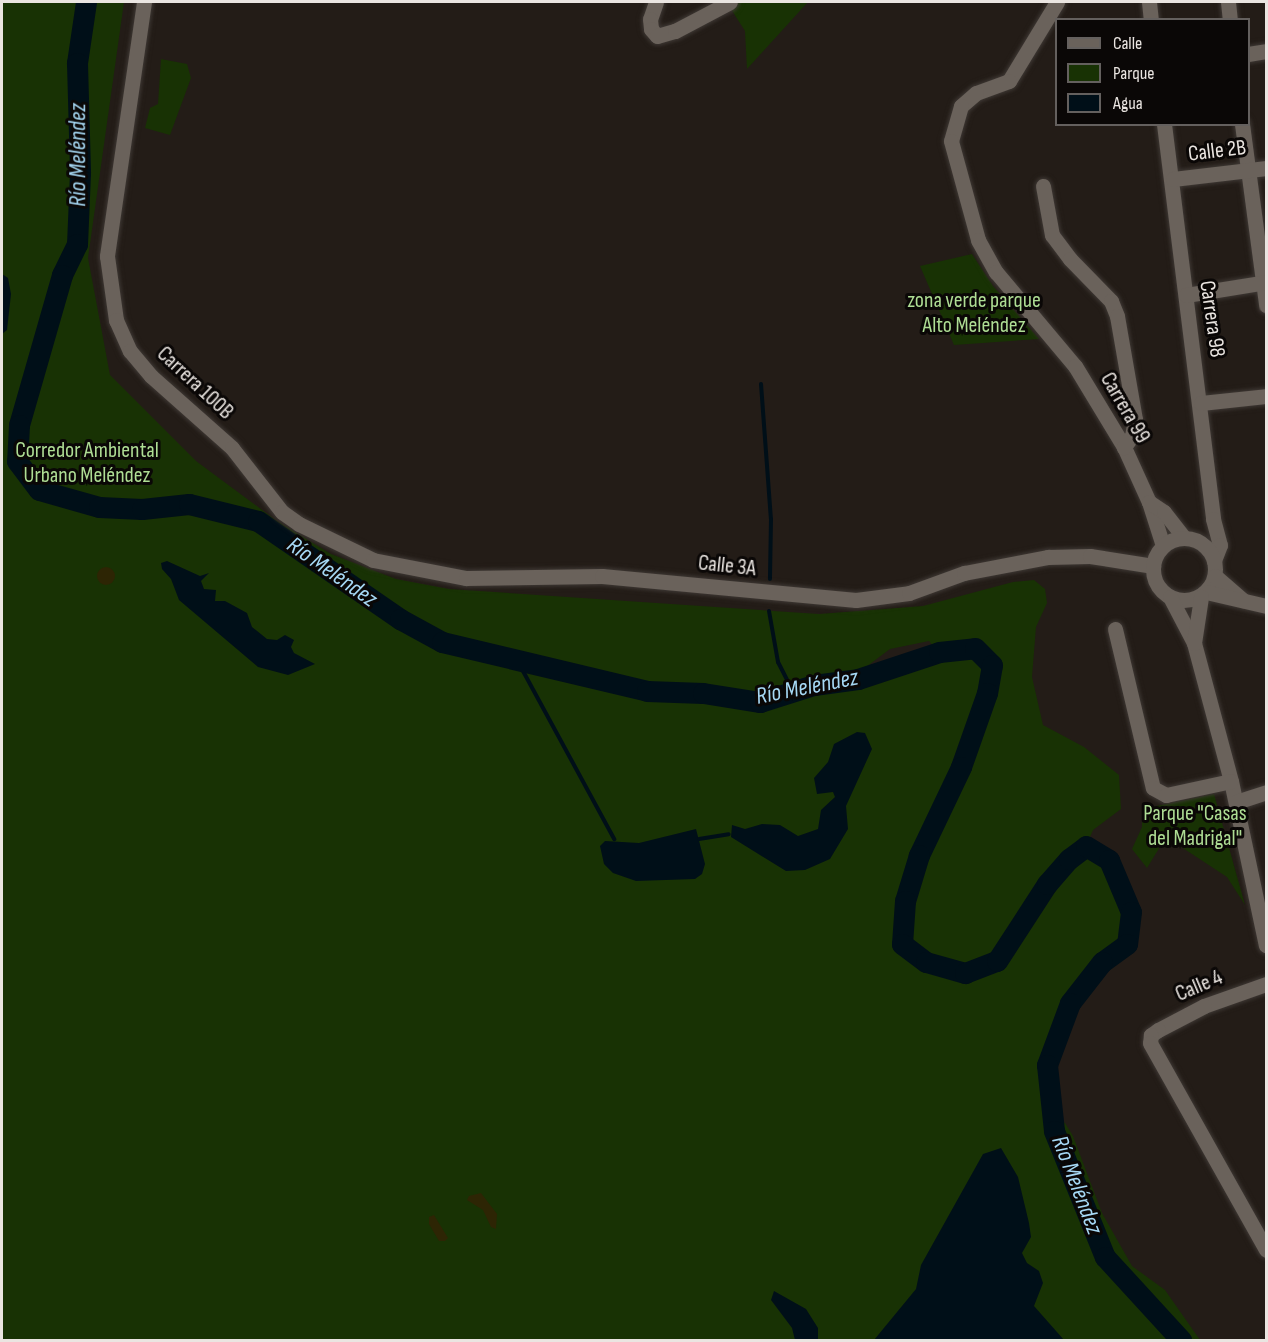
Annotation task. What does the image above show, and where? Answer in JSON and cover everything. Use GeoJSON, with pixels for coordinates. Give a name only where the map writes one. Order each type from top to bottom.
{"type":"FeatureCollection","features":[{"type":"Feature","properties":{"kind":"street","name":"Carrera 100B"},"geometry":{"type":"LineString","coordinates":[[144,2],[107,256],[116,320],[130,351],[151,376],[232,448],[282,512],[299,524]]}},
{"type":"Feature","properties":{"kind":"street"},"geometry":{"type":"LineString","coordinates":[[656,2],[650,18],[651,29],[657,36],[675,31],[730,2]]}},
{"type":"Feature","properties":{"kind":"street","name":"Carrera 99"},"geometry":{"type":"LineString","coordinates":[[1057,2],[1009,81],[976,93],[961,106],[951,141],[978,240],[996,272],[1056,340],[1124,447],[1149,502],[1163,546]]}},
{"type":"Feature","properties":{"kind":"street"},"geometry":{"type":"LineString","coordinates":[[1149,2],[1151,18]]}},
{"type":"Feature","properties":{"kind":"street"},"geometry":{"type":"LineString","coordinates":[[1227,2],[1230,18]]}},
{"type":"Feature","properties":{"kind":"street"},"geometry":{"type":"LineString","coordinates":[[1250,54],[1266,51]]}},
{"type":"Feature","properties":{"kind":"street","name":"Carrera 98"},"geometry":{"type":"LineString","coordinates":[[1164,126],[1201,403],[1213,519],[1220,545],[1215,568]]}},
{"type":"Feature","properties":{"kind":"street"},"geometry":{"type":"LineString","coordinates":[[1242,126],[1265,283],[1266,305]]}},
{"type":"Feature","properties":{"kind":"street","name":"Calle 2B"},"geometry":{"type":"LineString","coordinates":[[1173,179],[1266,168]]}},
{"type":"Feature","properties":{"kind":"street"},"geometry":{"type":"LineString","coordinates":[[1043,186],[1052,235],[1111,301],[1117,316],[1135,419],[1132,436],[1124,447]]}},
{"type":"Feature","properties":{"kind":"street"},"geometry":{"type":"LineString","coordinates":[[1186,295],[1265,283]]}},
{"type":"Feature","properties":{"kind":"street"},"geometry":{"type":"LineString","coordinates":[[1201,403],[1266,396]]}},
{"type":"Feature","properties":{"kind":"street","name":"Carrera 99"},"geometry":{"type":"LineString","coordinates":[[1149,502],[1164,512],[1191,539]]}},
{"type":"Feature","properties":{"kind":"street"},"geometry":{"type":"LineString","coordinates":[[1213,519],[1191,539],[1163,546],[1153,566],[1157,584],[1170,597],[1194,644],[1231,781],[1266,945]]}},
{"type":"Feature","properties":{"kind":"street","name":"Calle 3A"},"geometry":{"type":"LineString","coordinates":[[299,524],[373,560],[466,578],[602,576],[856,600],[909,593],[964,573],[1048,557],[1090,556],[1153,566]]}},
{"type":"Feature","properties":{"kind":"street"},"geometry":{"type":"LineString","coordinates":[[1191,539],[1243,600]]}},
{"type":"Feature","properties":{"kind":"street"},"geometry":{"type":"LineString","coordinates":[[1194,644],[1203,594],[1215,568]]}},
{"type":"Feature","properties":{"kind":"street"},"geometry":{"type":"LineString","coordinates":[[1170,597],[1184,601],[1203,594],[1243,600],[1266,607]]}},
{"type":"Feature","properties":{"kind":"street"},"geometry":{"type":"LineString","coordinates":[[1115,629],[1153,788],[1166,795],[1231,781]]}},
{"type":"Feature","properties":{"kind":"street"},"geometry":{"type":"LineString","coordinates":[[1236,802],[1266,792]]}},
{"type":"Feature","properties":{"kind":"street","name":"Calle 4"},"geometry":{"type":"LineString","coordinates":[[1266,984],[1204,1005],[1151,1035],[1150,1043],[1266,1250]]}},
{"type":"Feature","properties":{"kind":"green space","name":"Corredor Ambiental Urbano Meléndez"},"geometry":{"type":"Polygon","coordinates":[[[2,2],[124,2],[88,258],[110,375],[196,461],[277,521],[331,554],[396,579],[449,589],[819,614],[923,606],[1013,582],[1034,580],[1045,589],[1047,603],[1036,627],[1032,677],[1043,725],[1084,747],[1119,775],[1121,809],[1093,830],[1086,846],[1109,860],[1131,912],[1127,944],[1102,962],[1070,1003],[1047,1065],[1052,1116],[1065,1123],[1073,1136],[1102,1213],[1132,1266],[1165,1290],[1200,1340],[2,1340],[2,2]],[[929,641],[890,649],[866,667],[863,677],[938,652],[929,641]]]}},
{"type":"Feature","properties":{"kind":"green space"},"geometry":{"type":"Polygon","coordinates":[[[738,2],[808,2],[747,69],[745,31],[729,6],[738,2]]]}},
{"type":"Feature","properties":{"kind":"green space"},"geometry":{"type":"Polygon","coordinates":[[[161,59],[187,64],[191,78],[170,135],[145,128],[150,108],[158,104],[161,59]]]}},
{"type":"Feature","properties":{"kind":"green space","name":"zona verde parque Alto Meléndez"},"geometry":{"type":"Polygon","coordinates":[[[972,254],[993,286],[1039,339],[954,345],[920,266],[972,254]]]}},
{"type":"Feature","properties":{"kind":"green space","name":"Parque \"Casas del Madrigal\""},"geometry":{"type":"Polygon","coordinates":[[[1214,794],[1245,905],[1227,877],[1166,837],[1147,868],[1132,849],[1142,827],[1142,809],[1214,794]]]}},
{"type":"Feature","properties":{"kind":"sand"},"geometry":{"type":"Polygon","coordinates":[[[106,567],[112,570],[115,576],[112,582],[106,585],[100,582],[97,576],[100,570],[106,567]]]}},
{"type":"Feature","properties":{"kind":"sand"},"geometry":{"type":"Polygon","coordinates":[[[481,1193],[497,1214],[496,1229],[491,1227],[483,1210],[467,1200],[469,1196],[481,1193]]]}},
{"type":"Feature","properties":{"kind":"sand"},"geometry":{"type":"Polygon","coordinates":[[[434,1215],[448,1238],[445,1241],[439,1241],[429,1224],[429,1217],[434,1215]]]}},
{"type":"Feature","properties":{"kind":"water"},"geometry":{"type":"Polygon","coordinates":[[[2,274],[8,278],[11,294],[7,330],[2,334],[2,274]]]}},
{"type":"Feature","properties":{"kind":"water"},"geometry":{"type":"Polygon","coordinates":[[[167,561],[200,576],[209,573],[201,581],[204,589],[216,590],[215,601],[225,601],[247,613],[252,627],[267,639],[277,640],[285,635],[294,640],[291,647],[294,653],[315,664],[288,675],[258,667],[179,600],[171,579],[162,569],[161,563],[167,561]]]}},
{"type":"Feature","properties":{"kind":"water"},"geometry":{"type":"Polygon","coordinates":[[[857,732],[865,733],[872,749],[846,806],[848,829],[830,859],[805,870],[786,871],[731,837],[732,825],[745,829],[762,824],[780,825],[798,836],[818,829],[821,810],[835,797],[833,792],[817,794],[814,778],[828,762],[834,744],[857,732]]]}},
{"type":"Feature","properties":{"kind":"water"},"geometry":{"type":"Polygon","coordinates":[[[696,829],[705,864],[702,874],[695,879],[636,881],[613,873],[604,864],[600,846],[605,841],[639,843],[696,829]]]}},
{"type":"Feature","properties":{"kind":"water"},"geometry":{"type":"Polygon","coordinates":[[[1001,1148],[1018,1177],[1029,1223],[1031,1237],[1022,1253],[1027,1263],[1039,1271],[1043,1283],[1034,1306],[1064,1340],[874,1340],[916,1289],[921,1265],[983,1154],[1001,1148]]]}},
{"type":"Feature","properties":{"kind":"water"},"geometry":{"type":"Polygon","coordinates":[[[774,1291],[806,1309],[818,1328],[818,1340],[795,1340],[792,1328],[771,1300],[774,1291]]]}},
{"type":"Feature","properties":{"kind":"waterway","name":"Río Meléndez"},"geometry":{"type":"LineString","coordinates":[[86,2],[77,63],[80,173],[77,244],[62,275],[19,425],[17,461],[39,490],[99,507],[142,509],[189,504],[258,521],[400,619],[442,642],[647,691],[703,693],[760,702],[814,685],[858,679],[939,652],[975,648],[992,665],[987,693],[961,767],[919,855],[905,901],[902,944],[926,962],[965,973],[997,961],[1047,884],[1069,859],[1086,846],[1109,860],[1131,912],[1127,944],[1102,962],[1070,1003],[1047,1065],[1054,1131],[1105,1257],[1181,1340]]}},
{"type":"Feature","properties":{"kind":"waterway"},"geometry":{"type":"LineString","coordinates":[[761,384],[771,519],[770,579]]}},
{"type":"Feature","properties":{"kind":"waterway"},"geometry":{"type":"LineString","coordinates":[[769,611],[778,662],[792,690]]}},
{"type":"Feature","properties":{"kind":"waterway"},"geometry":{"type":"LineString","coordinates":[[517,660],[614,839]]}},
{"type":"Feature","properties":{"kind":"waterway"},"geometry":{"type":"LineString","coordinates":[[699,839],[729,834]]}}]}
